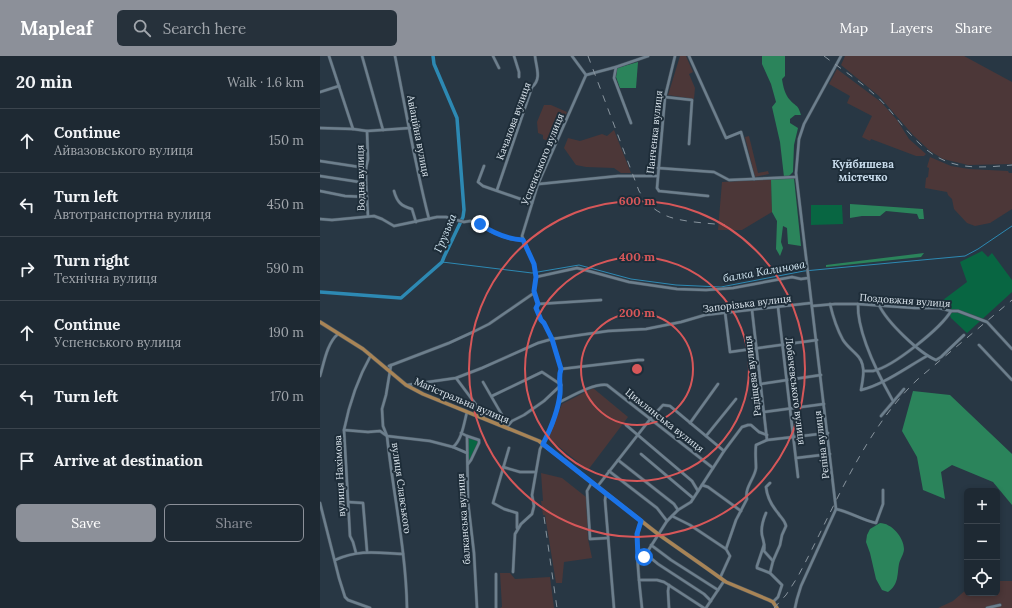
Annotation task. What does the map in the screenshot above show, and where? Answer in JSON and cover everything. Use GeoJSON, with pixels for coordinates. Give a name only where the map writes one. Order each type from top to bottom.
{"type":"FeatureCollection","features":[{"type":"Feature","properties":{"kind":"main road","name":"Магістральна вулиця"},"geometry":{"type":"LineString","coordinates":[[320,322],[371,355],[406,385],[423,394],[533,438],[543,444],[658,534],[724,581],[773,602]]}},
{"type":"Feature","properties":{"kind":"main road"},"geometry":{"type":"LineString","coordinates":[[773,602],[777,608]]}},
{"type":"Feature","properties":{"kind":"street"},"geometry":{"type":"LineString","coordinates":[[329,56],[353,129]]}},
{"type":"Feature","properties":{"kind":"street"},"geometry":{"type":"LineString","coordinates":[[362,56],[383,130]]}},
{"type":"Feature","properties":{"kind":"street","name":"Авіаційна вулиця"},"geometry":{"type":"LineString","coordinates":[[395,56],[410,128],[415,163],[429,219]]}},
{"type":"Feature","properties":{"kind":"street"},"geometry":{"type":"LineString","coordinates":[[493,56],[498,68]]}},
{"type":"Feature","properties":{"kind":"street"},"geometry":{"type":"LineString","coordinates":[[514,56],[519,77]]}},
{"type":"Feature","properties":{"kind":"street","name":"Качалова вулиця"},"geometry":{"type":"LineString","coordinates":[[497,190],[532,87],[537,80],[538,75],[535,56]]}},
{"type":"Feature","properties":{"kind":"street"},"geometry":{"type":"LineString","coordinates":[[572,56],[586,75],[648,56]]}},
{"type":"Feature","properties":{"kind":"street","name":"Панченка вулиця"},"geometry":{"type":"LineString","coordinates":[[675,56],[664,97],[657,188],[660,191],[708,196]]}},
{"type":"Feature","properties":{"kind":"street"},"geometry":{"type":"LineString","coordinates":[[688,56],[726,138],[741,132],[754,179]]}},
{"type":"Feature","properties":{"kind":"street","name":"Рєпіна вулиця"},"geometry":{"type":"LineString","coordinates":[[836,510],[817,340],[806,269],[795,177],[799,139],[804,124],[841,56]]}},
{"type":"Feature","properties":{"kind":"street"},"geometry":{"type":"LineString","coordinates":[[616,67],[614,78],[631,123]]}},
{"type":"Feature","properties":{"kind":"street","name":"Успенського вулиця"},"geometry":{"type":"LineString","coordinates":[[523,240],[523,232],[538,184],[586,75]]}},
{"type":"Feature","properties":{"kind":"street"},"geometry":{"type":"LineString","coordinates":[[320,92],[339,86]]}},
{"type":"Feature","properties":{"kind":"street"},"geometry":{"type":"LineString","coordinates":[[664,97],[692,100],[689,144]]}},
{"type":"Feature","properties":{"kind":"street"},"geometry":{"type":"LineString","coordinates":[[320,128],[367,131],[410,128]]}},
{"type":"Feature","properties":{"kind":"street","name":"Водна вулиця"},"geometry":{"type":"LineString","coordinates":[[367,131],[368,160],[366,168],[366,183],[368,216],[382,219],[394,226],[446,217],[461,221],[476,222],[490,231],[502,236],[511,239],[523,240]]}},
{"type":"Feature","properties":{"kind":"street"},"geometry":{"type":"LineString","coordinates":[[320,161],[366,168]]}},
{"type":"Feature","properties":{"kind":"street"},"geometry":{"type":"LineString","coordinates":[[484,166],[478,182],[483,186],[532,202]]}},
{"type":"Feature","properties":{"kind":"street"},"geometry":{"type":"LineString","coordinates":[[658,168],[714,172],[729,180],[795,177]]}},
{"type":"Feature","properties":{"kind":"street"},"geometry":{"type":"LineString","coordinates":[[320,176],[366,183]]}},
{"type":"Feature","properties":{"kind":"street"},"geometry":{"type":"LineString","coordinates":[[538,184],[618,176],[657,176]]}},
{"type":"Feature","properties":{"kind":"street"},"geometry":{"type":"LineString","coordinates":[[320,191],[345,196],[367,196]]}},
{"type":"Feature","properties":{"kind":"street"},"geometry":{"type":"LineString","coordinates":[[394,191],[401,205],[412,209],[416,222]]}},
{"type":"Feature","properties":{"kind":"street"},"geometry":{"type":"LineString","coordinates":[[320,219],[332,220],[368,216]]}},
{"type":"Feature","properties":{"kind":"street"},"geometry":{"type":"LineString","coordinates":[[517,529],[532,514],[534,506],[532,495],[535,472],[540,449],[552,426],[559,402],[559,379],[561,369],[552,339],[536,308],[538,304],[534,292],[536,275],[535,268],[523,240]]}},
{"type":"Feature","properties":{"kind":"street"},"geometry":{"type":"LineString","coordinates":[[536,275],[577,268],[629,282],[677,289],[706,290],[734,288],[792,277],[800,279],[808,278]]}},
{"type":"Feature","properties":{"kind":"street"},"geometry":{"type":"LineString","coordinates":[[385,368],[449,343],[489,324],[534,292]]}},
{"type":"Feature","properties":{"kind":"street"},"geometry":{"type":"LineString","coordinates":[[538,304],[601,300]]}},
{"type":"Feature","properties":{"kind":"street","name":"Запорізька вулиця"},"geometry":{"type":"LineString","coordinates":[[406,385],[456,378],[538,343],[552,339],[608,331],[646,329],[681,322],[705,315],[811,303]]}},
{"type":"Feature","properties":{"kind":"street"},"geometry":{"type":"LineString","coordinates":[[830,304],[834,320],[843,340],[848,348],[858,355],[864,371],[861,390],[882,381],[927,356]]}},
{"type":"Feature","properties":{"kind":"street","name":"Поздовжня вулиця"},"geometry":{"type":"LineString","coordinates":[[812,306],[830,304],[858,304],[939,308],[958,311],[987,322],[1012,349]]}},
{"type":"Feature","properties":{"kind":"street"},"geometry":{"type":"LineString","coordinates":[[858,304],[863,333],[882,381],[893,401]]}},
{"type":"Feature","properties":{"kind":"street"},"geometry":{"type":"LineString","coordinates":[[879,305],[895,326],[915,347],[927,356],[936,360],[941,358],[964,335]]}},
{"type":"Feature","properties":{"kind":"street","name":"Лобачевського вулиця"},"geometry":{"type":"LineString","coordinates":[[778,307],[798,477]]}},
{"type":"Feature","properties":{"kind":"street","name":"Радіщева вулиця"},"geometry":{"type":"LineString","coordinates":[[752,310],[768,440]]}},
{"type":"Feature","properties":{"kind":"street"},"geometry":{"type":"LineString","coordinates":[[864,371],[877,369],[890,363],[915,347],[940,325],[951,311]]}},
{"type":"Feature","properties":{"kind":"street"},"geometry":{"type":"LineString","coordinates":[[725,312],[730,352],[817,340]]}},
{"type":"Feature","properties":{"kind":"street"},"geometry":{"type":"LineString","coordinates":[[320,376],[324,360],[330,346],[335,336],[338,334]]}},
{"type":"Feature","properties":{"kind":"street"},"geometry":{"type":"LineString","coordinates":[[979,345],[1012,380]]}},
{"type":"Feature","properties":{"kind":"street","name":"вулиця Нахімова"},"geometry":{"type":"LineString","coordinates":[[356,553],[350,536],[344,430],[346,417],[362,370],[371,355]]}},
{"type":"Feature","properties":{"kind":"street"},"geometry":{"type":"LineString","coordinates":[[561,369],[642,360]]}},
{"type":"Feature","properties":{"kind":"street","name":"вулиця Славського"},"geometry":{"type":"LineString","coordinates":[[391,365],[382,409],[383,426],[387,436],[403,554],[407,608]]}},
{"type":"Feature","properties":{"kind":"street"},"geometry":{"type":"LineString","coordinates":[[492,396],[542,372],[560,385]]}},
{"type":"Feature","properties":{"kind":"street"},"geometry":{"type":"LineString","coordinates":[[761,384],[821,375]]}},
{"type":"Feature","properties":{"kind":"street"},"geometry":{"type":"LineString","coordinates":[[456,378],[483,414],[484,418]]}},
{"type":"Feature","properties":{"kind":"street"},"geometry":{"type":"LineString","coordinates":[[483,382],[506,422],[507,427]]}},
{"type":"Feature","properties":{"kind":"street","name":"Цимлянська вулиця"},"geometry":{"type":"LineString","coordinates":[[559,402],[593,387],[602,384],[607,385],[713,468]]}},
{"type":"Feature","properties":{"kind":"street"},"geometry":{"type":"LineString","coordinates":[[690,423],[718,384]]}},
{"type":"Feature","properties":{"kind":"street"},"geometry":{"type":"LineString","coordinates":[[507,427],[512,421],[528,413],[544,401],[560,385]]}},
{"type":"Feature","properties":{"kind":"street"},"geometry":{"type":"LineString","coordinates":[[881,416],[904,389]]}},
{"type":"Feature","properties":{"kind":"street"},"geometry":{"type":"LineString","coordinates":[[706,436],[736,399]]}},
{"type":"Feature","properties":{"kind":"street"},"geometry":{"type":"LineString","coordinates":[[764,412],[824,404]]}},
{"type":"Feature","properties":{"kind":"street"},"geometry":{"type":"LineString","coordinates":[[597,487],[663,405],[670,406],[724,451]]}},
{"type":"Feature","properties":{"kind":"street"},"geometry":{"type":"LineString","coordinates":[[453,447],[456,445],[468,412]]}},
{"type":"Feature","properties":{"kind":"street"},"geometry":{"type":"LineString","coordinates":[[638,557],[644,557],[667,521],[678,510],[690,502],[742,427],[751,425],[759,432],[767,435]]}},
{"type":"Feature","properties":{"kind":"street"},"geometry":{"type":"LineString","coordinates":[[626,426],[692,481],[698,491]]}},
{"type":"Feature","properties":{"kind":"street"},"geometry":{"type":"LineString","coordinates":[[344,430],[368,432],[380,431],[387,436],[430,441],[453,447],[467,453]]}},
{"type":"Feature","properties":{"kind":"street"},"geometry":{"type":"LineString","coordinates":[[726,549],[736,520],[747,498],[746,494],[756,469],[756,445],[768,440],[828,432]]}},
{"type":"Feature","properties":{"kind":"street"},"geometry":{"type":"LineString","coordinates":[[461,433],[479,440],[479,443],[468,464]]}},
{"type":"Feature","properties":{"kind":"street","name":"балканська вулиця"},"geometry":{"type":"LineString","coordinates":[[467,436],[468,502],[474,553],[477,608]]}},
{"type":"Feature","properties":{"kind":"street"},"geometry":{"type":"LineString","coordinates":[[509,448],[493,503],[504,509],[518,513],[517,529],[515,534],[513,572]]}},
{"type":"Feature","properties":{"kind":"street"},"geometry":{"type":"LineString","coordinates":[[640,454],[693,498]]}},
{"type":"Feature","properties":{"kind":"street"},"geometry":{"type":"LineString","coordinates":[[796,458],[830,454]]}},
{"type":"Feature","properties":{"kind":"street"},"geometry":{"type":"LineString","coordinates":[[618,460],[674,504],[678,510]]}},
{"type":"Feature","properties":{"kind":"street"},"geometry":{"type":"LineString","coordinates":[[504,467],[520,472],[535,472]]}},
{"type":"Feature","properties":{"kind":"street"},"geometry":{"type":"LineString","coordinates":[[609,471],[657,508],[667,521]]}},
{"type":"Feature","properties":{"kind":"street"},"geometry":{"type":"LineString","coordinates":[[592,482],[587,491],[590,539],[608,538]]}},
{"type":"Feature","properties":{"kind":"street"},"geometry":{"type":"LineString","coordinates":[[770,483],[766,487],[769,497],[776,511],[785,520],[786,526],[770,573]]}},
{"type":"Feature","properties":{"kind":"street"},"geometry":{"type":"LineString","coordinates":[[702,485],[708,487],[741,511]]}},
{"type":"Feature","properties":{"kind":"street"},"geometry":{"type":"LineString","coordinates":[[796,608],[801,586],[836,510],[844,511],[868,522],[876,523],[883,504],[883,490]]}},
{"type":"Feature","properties":{"kind":"street"},"geometry":{"type":"LineString","coordinates":[[606,494],[604,500],[614,608]]}},
{"type":"Feature","properties":{"kind":"street"},"geometry":{"type":"LineString","coordinates":[[348,502],[363,503],[367,551]]}},
{"type":"Feature","properties":{"kind":"street"},"geometry":{"type":"LineString","coordinates":[[320,503],[339,578],[346,599],[370,608]]}},
{"type":"Feature","properties":{"kind":"street"},"geometry":{"type":"LineString","coordinates":[[766,513],[762,531],[765,542],[764,551],[773,561]]}},
{"type":"Feature","properties":{"kind":"street"},"geometry":{"type":"LineString","coordinates":[[672,516],[690,525],[726,549],[730,556],[720,578]]}},
{"type":"Feature","properties":{"kind":"street"},"geometry":{"type":"LineString","coordinates":[[641,521],[637,534],[642,608]]}},
{"type":"Feature","properties":{"kind":"street"},"geometry":{"type":"LineString","coordinates":[[765,542],[757,568],[770,573],[782,585],[778,597],[773,602]]}},
{"type":"Feature","properties":{"kind":"street"},"geometry":{"type":"LineString","coordinates":[[652,545],[671,560],[718,590]]}},
{"type":"Feature","properties":{"kind":"street"},"geometry":{"type":"LineString","coordinates":[[335,560],[367,551],[403,554]]}},
{"type":"Feature","properties":{"kind":"street"},"geometry":{"type":"LineString","coordinates":[[646,554],[658,564],[704,594],[711,602]]}},
{"type":"Feature","properties":{"kind":"street"},"geometry":{"type":"LineString","coordinates":[[496,574],[496,608]]}},
{"type":"Feature","properties":{"kind":"street"},"geometry":{"type":"LineString","coordinates":[[639,580],[657,580],[669,585],[705,608],[711,602],[724,581]]}},
{"type":"Feature","properties":{"kind":"street"},"geometry":{"type":"LineString","coordinates":[[669,585],[669,608]]}},
{"type":"Feature","properties":{"kind":"street"},"geometry":{"type":"LineString","coordinates":[[986,608],[1000,606]]}},
{"type":"Feature","properties":{"kind":"shaded area"},"geometry":{"type":"Polygon","coordinates":[[[680,56],[686,56],[693,72],[689,74],[695,88],[694,99],[668,95],[680,56]]]}},
{"type":"Feature","properties":{"kind":"shaded area"},"geometry":{"type":"Polygon","coordinates":[[[845,56],[964,56],[1012,82],[1012,164],[968,165],[943,159],[930,151],[913,135],[879,96],[841,65],[845,56]]]}},
{"type":"Feature","properties":{"kind":"shaded area"},"geometry":{"type":"Polygon","coordinates":[[[837,69],[881,102],[897,120],[909,139],[926,154],[924,156],[916,156],[862,137],[872,116],[847,103],[850,96],[829,84],[837,69]]]}},
{"type":"Feature","properties":{"kind":"shaded area"},"geometry":{"type":"Polygon","coordinates":[[[544,105],[551,105],[567,112],[554,143],[543,139],[543,135],[538,133],[537,122],[544,105]]]}},
{"type":"Feature","properties":{"kind":"shaded area"},"geometry":{"type":"Polygon","coordinates":[[[614,130],[631,173],[621,173],[614,168],[586,167],[576,165],[564,148],[568,138],[580,141],[602,134],[607,136],[614,130]]]}},
{"type":"Feature","properties":{"kind":"shaded area"},"geometry":{"type":"Polygon","coordinates":[[[749,136],[758,173],[768,171],[769,174],[755,177],[745,137],[749,136]]]}},
{"type":"Feature","properties":{"kind":"shaded area"},"geometry":{"type":"Polygon","coordinates":[[[930,157],[951,166],[969,169],[1008,171],[1009,173],[1012,173],[1012,209],[990,223],[975,226],[967,223],[954,209],[952,199],[947,192],[925,188],[929,168],[927,167],[930,157]]]}},
{"type":"Feature","properties":{"kind":"shaded area"},"geometry":{"type":"Polygon","coordinates":[[[771,179],[772,212],[742,230],[718,230],[722,182],[771,179]]]}},
{"type":"Feature","properties":{"kind":"shaded area"},"geometry":{"type":"Polygon","coordinates":[[[593,388],[628,417],[588,470],[548,438],[562,404],[593,388]]]}},
{"type":"Feature","properties":{"kind":"shaded area"},"geometry":{"type":"Polygon","coordinates":[[[541,473],[562,478],[586,497],[588,539],[592,558],[564,562],[562,583],[556,583],[545,515],[543,515],[541,501],[543,501],[541,473]]]}},
{"type":"Feature","properties":{"kind":"shaded area"},"geometry":{"type":"Polygon","coordinates":[[[500,573],[510,573],[515,579],[550,577],[554,608],[500,608],[502,607],[500,573]]]}},
{"type":"Feature","properties":{"kind":"shaded area"},"geometry":{"type":"Polygon","coordinates":[[[1000,581],[1012,581],[1012,608],[938,608],[953,601],[964,592],[964,596],[1000,596],[1000,581]]]}},
{"type":"Feature","properties":{"kind":"green space"},"geometry":{"type":"Polygon","coordinates":[[[762,56],[785,56],[785,76],[782,79],[784,87],[788,98],[798,107],[801,115],[795,115],[790,119],[790,123],[798,128],[794,145],[793,172],[789,176],[784,177],[780,142],[772,107],[776,102],[771,84],[762,64],[762,56]]]}},
{"type":"Feature","properties":{"kind":"green space"},"geometry":{"type":"Polygon","coordinates":[[[638,62],[636,88],[620,88],[616,77],[617,68],[638,62]]]}},
{"type":"Feature","properties":{"kind":"green space"},"geometry":{"type":"Polygon","coordinates":[[[794,178],[801,246],[788,244],[787,228],[783,226],[781,242],[783,248],[780,256],[776,249],[777,221],[772,212],[771,179],[794,178]]]}},
{"type":"Feature","properties":{"kind":"green space"},"geometry":{"type":"Polygon","coordinates":[[[850,204],[923,209],[924,219],[919,219],[917,214],[886,211],[880,216],[850,218],[850,204]]]}},
{"type":"Feature","properties":{"kind":"green space"},"geometry":{"type":"Polygon","coordinates":[[[811,205],[842,205],[843,224],[811,225],[811,205]]]}},
{"type":"Feature","properties":{"kind":"green space"},"geometry":{"type":"Polygon","coordinates":[[[982,251],[988,257],[992,253],[1012,280],[1012,292],[967,333],[951,318],[943,300],[967,282],[960,262],[982,251]]]}},
{"type":"Feature","properties":{"kind":"green space"},"geometry":{"type":"Polygon","coordinates":[[[924,253],[921,257],[826,267],[826,265],[924,253]]]}},
{"type":"Feature","properties":{"kind":"green space"},"geometry":{"type":"Polygon","coordinates":[[[913,391],[950,395],[1012,454],[1012,505],[1000,490],[1000,488],[998,488],[993,482],[952,465],[941,472],[945,499],[923,490],[917,457],[902,431],[913,391]]]}},
{"type":"Feature","properties":{"kind":"green space"},"geometry":{"type":"Polygon","coordinates":[[[468,437],[478,441],[469,462],[468,437]]]}},
{"type":"Feature","properties":{"kind":"green space"},"geometry":{"type":"Polygon","coordinates":[[[880,523],[888,525],[896,532],[902,540],[904,549],[899,564],[896,583],[888,592],[882,590],[876,579],[866,542],[870,529],[880,523]]]}},
{"type":"Feature","properties":{"kind":"waterway","name":"Грузька"},"geometry":{"type":"LineString","coordinates":[[320,292],[401,298],[442,262],[463,217],[464,210],[457,118],[434,64],[433,56]]}},
{"type":"Feature","properties":{"kind":"waterway","name":"балка Калинова"},"geometry":{"type":"LineString","coordinates":[[442,262],[532,273],[579,265],[631,279],[676,285],[721,287],[804,271],[965,256],[1012,226]]}},
{"type":"Feature","properties":{"kind":"railway"},"geometry":{"type":"LineString","coordinates":[[588,56],[639,191],[646,201],[657,211],[667,216],[692,222],[725,225]]}},
{"type":"Feature","properties":{"kind":"railway"},"geometry":{"type":"LineString","coordinates":[[824,56],[875,95],[912,136],[923,147],[935,155],[946,161],[970,167],[1012,165]]}},
{"type":"Feature","properties":{"kind":"railway"},"geometry":{"type":"LineString","coordinates":[[774,608],[786,595],[797,578],[850,474],[881,423],[898,400],[918,379],[1012,300]]}},
{"type":"Feature","properties":{"kind":"railway"},"geometry":{"type":"LineString","coordinates":[[544,517],[557,608]]}},
{"type":"Feature","properties":{"kind":"district","name":"Куйбишева містечко"},"geometry":{"type":"Point","coordinates":[863,170]}},
{"type":"Feature","properties":{"kind":"route"},"geometry":{"type":"LineString","coordinates":[[480,224],[490,231],[502,236],[515,240],[523,240],[534,264],[536,277],[534,291],[538,304],[536,308],[552,339],[561,369],[559,379],[561,385],[558,407],[552,426],[543,444],[641,521],[637,534],[638,557],[644,557]]}}]}
